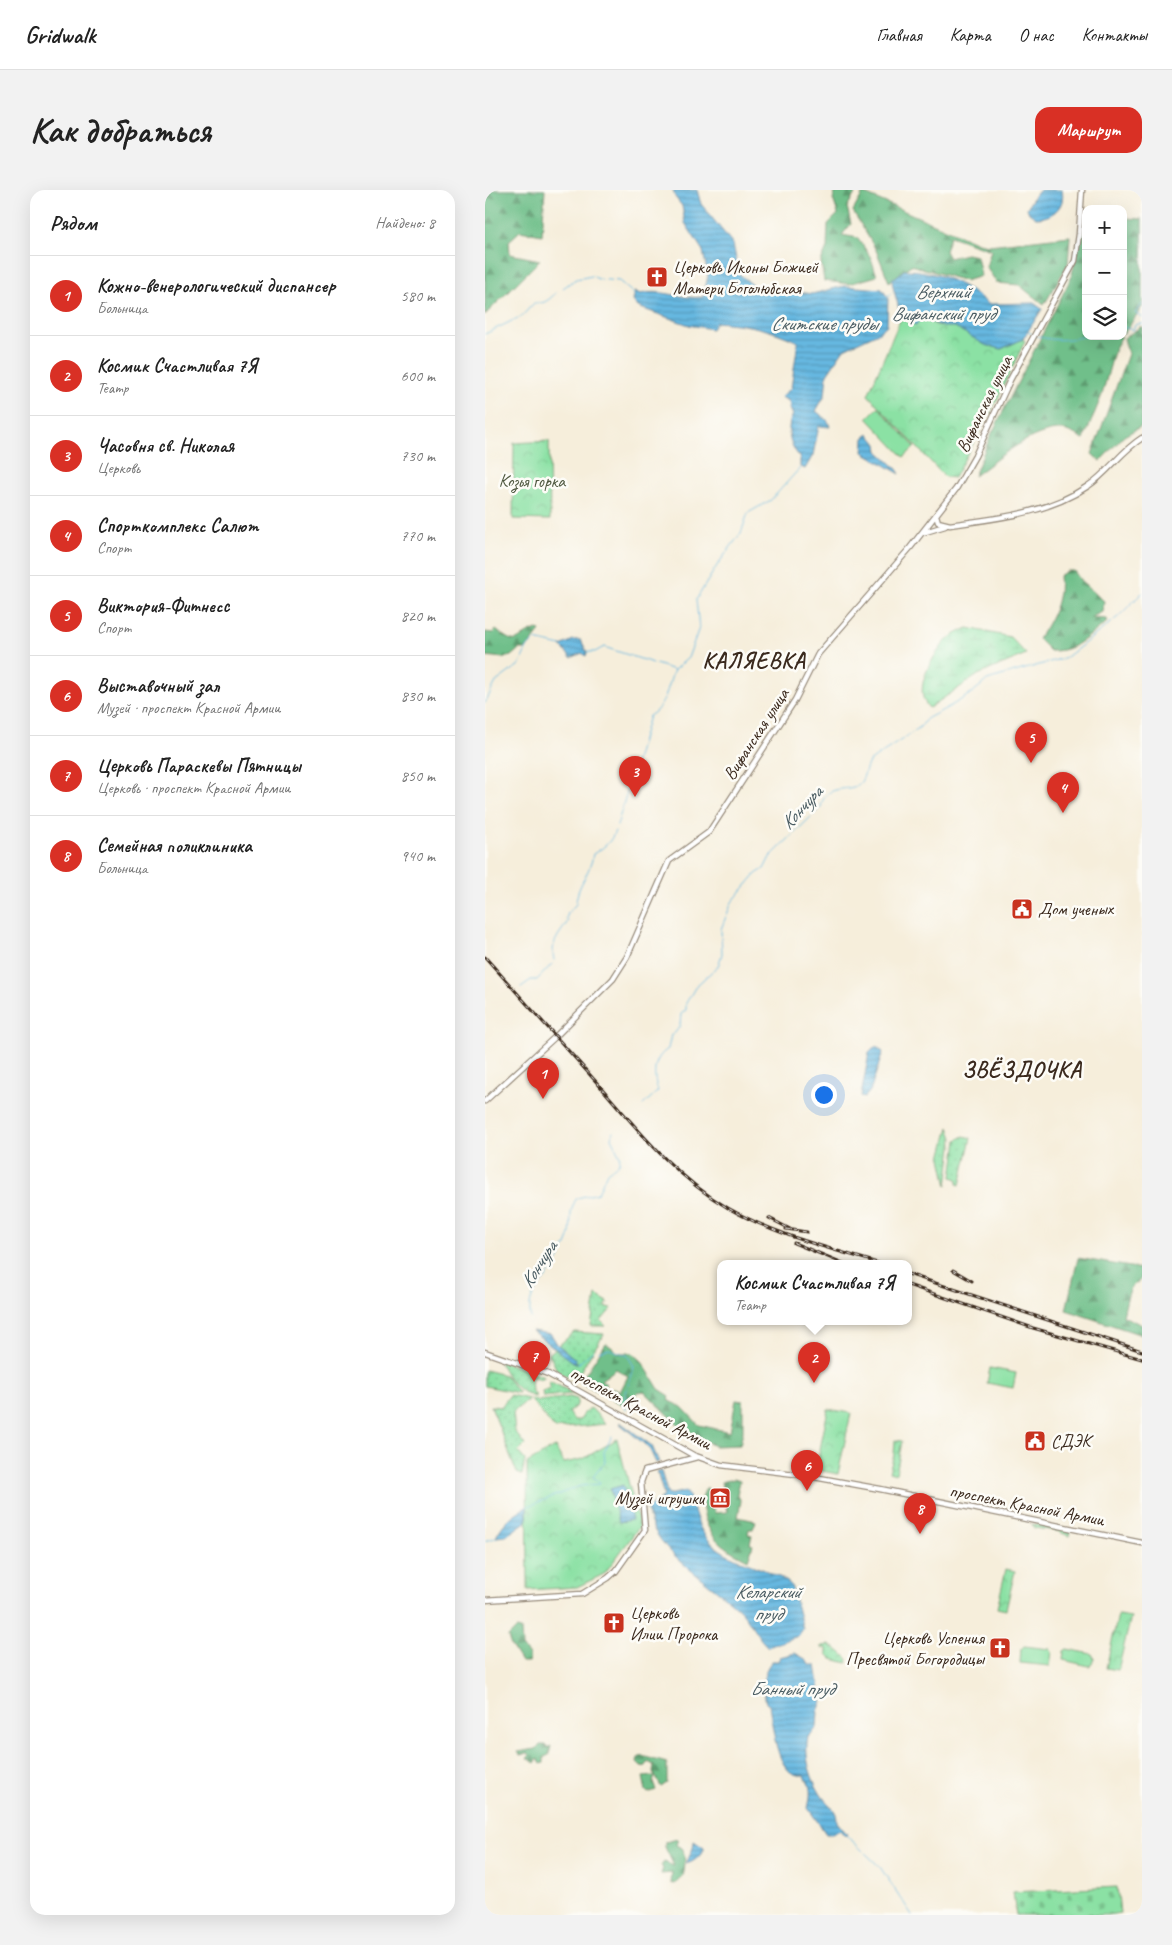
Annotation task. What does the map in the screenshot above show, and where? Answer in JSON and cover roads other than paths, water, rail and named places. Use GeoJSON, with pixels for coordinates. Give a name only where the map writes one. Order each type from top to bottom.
{"type":"FeatureCollection","features":[{"type":"Feature","properties":{"kind":"main road","name":"Вифанская улица"},"geometry":{"type":"LineString","coordinates":[[485,1101],[554,1038],[613,979],[627,957],[669,861],[709,832],[795,700],[818,654],[956,489],[975,456],[1029,345],[1075,261],[1082,190]]}},
{"type":"Feature","properties":{"kind":"main road"},"geometry":{"type":"LineString","coordinates":[[920,534],[950,525],[1046,508],[1087,487],[1102,476],[1130,445],[1142,438]]}},
{"type":"Feature","properties":{"kind":"main road"},"geometry":{"type":"LineString","coordinates":[[935,515],[938,522],[950,525]]}},
{"type":"Feature","properties":{"kind":"main road","name":"проспект Красной Армии"},"geometry":{"type":"LineString","coordinates":[[485,1352],[548,1374],[698,1456],[721,1465],[820,1478],[1142,1542]]}},
{"type":"Feature","properties":{"kind":"main road"},"geometry":{"type":"LineString","coordinates":[[485,1600],[582,1594],[608,1578],[616,1571],[645,1530],[641,1478],[645,1471],[698,1456]]}},
{"type":"Feature","properties":{"kind":"water","name":"Скитские пруды"},"geometry":{"type":"Polygon","coordinates":[[[673,190],[697,190],[701,204],[733,244],[739,274],[754,286],[812,294],[844,286],[882,289],[888,298],[887,325],[878,333],[844,349],[827,374],[825,395],[816,411],[828,421],[830,427],[819,426],[813,455],[805,469],[800,467],[800,457],[791,442],[789,425],[793,415],[789,401],[781,397],[791,388],[798,342],[768,330],[738,324],[716,322],[712,329],[689,325],[638,307],[633,301],[635,291],[640,294],[656,292],[687,297],[703,297],[708,276],[703,251],[685,223],[682,206],[675,197],[673,190]]]}},
{"type":"Feature","properties":{"kind":"water"},"geometry":{"type":"Polygon","coordinates":[[[1040,190],[1062,190],[1063,196],[1057,210],[1047,216],[1036,218],[1029,213],[1027,208],[1040,190]]]}},
{"type":"Feature","properties":{"kind":"water","name":"Верхний Вифанский пруд"},"geometry":{"type":"Polygon","coordinates":[[[904,270],[927,272],[949,279],[970,290],[988,304],[1034,303],[1042,309],[1023,339],[1001,349],[985,345],[955,327],[943,327],[921,317],[916,325],[911,323],[912,312],[908,312],[910,315],[899,317],[892,280],[904,270]]]}},
{"type":"Feature","properties":{"kind":"water"},"geometry":{"type":"Polygon","coordinates":[[[869,434],[877,444],[878,451],[900,474],[863,452],[864,438],[869,434]]]}},
{"type":"Feature","properties":{"kind":"water"},"geometry":{"type":"Polygon","coordinates":[[[573,640],[581,640],[587,652],[586,656],[582,653],[571,658],[561,646],[573,640]]]}},
{"type":"Feature","properties":{"kind":"water"},"geometry":{"type":"Polygon","coordinates":[[[876,1046],[883,1052],[870,1091],[864,1098],[861,1096],[869,1053],[876,1046]]]}},
{"type":"Feature","properties":{"kind":"water"},"geometry":{"type":"Polygon","coordinates":[[[532,1331],[551,1334],[557,1344],[575,1359],[577,1365],[532,1331]]]}},
{"type":"Feature","properties":{"kind":"water"},"geometry":{"type":"Polygon","coordinates":[[[620,1422],[652,1446],[659,1462],[656,1463],[649,1448],[620,1422]]]}},
{"type":"Feature","properties":{"kind":"water","name":"Келарский пруд"},"geometry":{"type":"Polygon","coordinates":[[[661,1471],[668,1495],[686,1491],[702,1532],[715,1546],[736,1559],[772,1573],[791,1585],[803,1629],[798,1636],[768,1647],[740,1610],[685,1565],[660,1539],[652,1525],[647,1509],[664,1496],[657,1472],[661,1471]]]}},
{"type":"Feature","properties":{"kind":"water"},"geometry":{"type":"Polygon","coordinates":[[[623,1485],[632,1520],[619,1522],[610,1489],[623,1485]]]}},
{"type":"Feature","properties":{"kind":"water"},"geometry":{"type":"Polygon","coordinates":[[[527,1507],[527,1521],[506,1536],[496,1537],[508,1519],[527,1507]]]}},
{"type":"Feature","properties":{"kind":"water","name":"Банный пруд"},"geometry":{"type":"Polygon","coordinates":[[[795,1653],[807,1660],[809,1665],[816,1665],[822,1702],[818,1711],[817,1728],[808,1737],[807,1759],[816,1786],[822,1797],[836,1813],[837,1822],[847,1834],[845,1836],[840,1830],[832,1834],[826,1834],[808,1808],[810,1791],[807,1779],[804,1775],[795,1774],[787,1769],[774,1737],[769,1705],[766,1703],[764,1676],[772,1661],[778,1661],[780,1657],[795,1653]]]}},
{"type":"Feature","properties":{"kind":"water"},"geometry":{"type":"Polygon","coordinates":[[[694,1841],[704,1848],[697,1859],[686,1864],[693,1848],[694,1841]]]}},
{"type":"Feature","properties":{"kind":"waterway"},"geometry":{"type":"LineString","coordinates":[[563,288],[576,279],[592,276],[598,279],[619,281],[635,295]]}},
{"type":"Feature","properties":{"kind":"waterway"},"geometry":{"type":"LineString","coordinates":[[485,334],[522,316],[534,303],[544,302],[557,292]]}},
{"type":"Feature","properties":{"kind":"waterway"},"geometry":{"type":"LineString","coordinates":[[887,298],[892,292]]}},
{"type":"Feature","properties":{"kind":"waterway"},"geometry":{"type":"LineString","coordinates":[[1142,304],[1135,313],[1142,317]]}},
{"type":"Feature","properties":{"kind":"waterway"},"geometry":{"type":"LineString","coordinates":[[1127,328],[1133,330],[1135,325],[1142,323]]}},
{"type":"Feature","properties":{"kind":"waterway"},"geometry":{"type":"LineString","coordinates":[[1028,332],[1043,338],[1057,340],[1082,337]]}},
{"type":"Feature","properties":{"kind":"waterway"},"geometry":{"type":"LineString","coordinates":[[587,652],[595,652],[604,647],[674,670],[688,658],[699,628],[696,600],[718,564],[741,533],[748,513],[771,500],[800,468]]}},
{"type":"Feature","properties":{"kind":"waterway","name":"Кончура"},"geometry":{"type":"LineString","coordinates":[[643,1105],[658,1091],[655,1080],[656,1063],[668,1049],[671,1035],[680,1026],[681,1014],[686,1010],[686,1003],[696,986],[718,966],[722,954],[721,929],[732,902],[756,874],[764,869],[770,857],[821,807],[823,799],[827,794],[832,791],[855,787],[862,780],[869,762],[920,727],[927,719],[951,706],[987,680],[1067,657],[1118,617],[1142,593]]}},
{"type":"Feature","properties":{"kind":"waterway"},"geometry":{"type":"LineString","coordinates":[[485,703],[496,682],[519,665],[528,646],[535,640],[561,646]]}},
{"type":"Feature","properties":{"kind":"waterway"},"geometry":{"type":"LineString","coordinates":[[617,826],[649,716],[663,702],[674,670]]}},
{"type":"Feature","properties":{"kind":"waterway"},"geometry":{"type":"LineString","coordinates":[[554,960],[554,944],[568,921],[566,919],[568,913],[576,904],[578,891],[592,861],[593,854],[609,842],[615,831]]}},
{"type":"Feature","properties":{"kind":"waterway"},"geometry":{"type":"LineString","coordinates":[[521,987],[531,980],[537,980],[552,964]]}},
{"type":"Feature","properties":{"kind":"waterway","name":"Кончура"},"geometry":{"type":"LineString","coordinates":[[531,1318],[531,1299],[554,1267],[568,1240],[572,1209],[577,1198],[598,1193],[607,1172],[619,1163],[620,1156],[611,1138],[613,1132]]}},
{"type":"Feature","properties":{"kind":"waterway","name":"Кончура"},"geometry":{"type":"LineString","coordinates":[[599,1351],[609,1349],[627,1355],[634,1366],[625,1398],[626,1410]]}},
{"type":"Feature","properties":{"kind":"waterway","name":"Кончура"},"geometry":{"type":"LineString","coordinates":[[578,1364],[594,1350]]}},
{"type":"Feature","properties":{"kind":"waterway","name":"Кончура"},"geometry":{"type":"LineString","coordinates":[[526,1507],[580,1486],[599,1484],[600,1482],[593,1477],[605,1462],[604,1452],[612,1436]]}},
{"type":"Feature","properties":{"kind":"waterway","name":"Кончура"},"geometry":{"type":"LineString","coordinates":[[485,1541],[497,1537]]}},
{"type":"Feature","properties":{"kind":"waterway"},"geometry":{"type":"LineString","coordinates":[[846,1835],[880,1867],[912,1915]]}},
{"type":"Feature","properties":{"kind":"railway"},"geometry":{"type":"LineString","coordinates":[[485,957],[643,1136],[691,1182],[728,1208],[764,1226],[868,1260]]}},
{"type":"Feature","properties":{"kind":"railway"},"geometry":{"type":"LineString","coordinates":[[769,1218],[792,1230]]}},
{"type":"Feature","properties":{"kind":"railway"},"geometry":{"type":"LineString","coordinates":[[786,1229],[807,1232]]}},
{"type":"Feature","properties":{"kind":"railway"},"geometry":{"type":"LineString","coordinates":[[794,1243],[835,1260]]}},
{"type":"Feature","properties":{"kind":"railway"},"geometry":{"type":"LineString","coordinates":[[953,1270],[972,1281]]}},
{"type":"Feature","properties":{"kind":"railway"},"geometry":{"type":"LineString","coordinates":[[912,1275],[1142,1351]]}},
{"type":"Feature","properties":{"kind":"railway"},"geometry":{"type":"LineString","coordinates":[[912,1286],[1033,1328],[1142,1359]]}},
{"type":"Feature","properties":{"kind":"place","name":"Церковь Иконы Божией Матери Боголюбская"},"geometry":{"type":"Point","coordinates":[657,277]}},
{"type":"Feature","properties":{"kind":"place","name":"Виктория-Фитнесс"},"geometry":{"type":"Point","coordinates":[1031,763]}},
{"type":"Feature","properties":{"kind":"place","name":"Часовня св. Николая"},"geometry":{"type":"Point","coordinates":[635,797]}},
{"type":"Feature","properties":{"kind":"place","name":"Спорткомплекс Салют"},"geometry":{"type":"Point","coordinates":[1063,813]}},
{"type":"Feature","properties":{"kind":"place","name":"Дом ученых"},"geometry":{"type":"Point","coordinates":[1022,909]}},
{"type":"Feature","properties":{"kind":"place","name":"Кожно-венерологический диспансер"},"geometry":{"type":"Point","coordinates":[543,1099]}},
{"type":"Feature","properties":{"kind":"place","name":"Церковь Параскевы Пятницы"},"geometry":{"type":"Point","coordinates":[534,1382]}},
{"type":"Feature","properties":{"kind":"place","name":"Космик Счастливая 7Я"},"geometry":{"type":"Point","coordinates":[814,1383]}},
{"type":"Feature","properties":{"kind":"place","name":"СДЭК"},"geometry":{"type":"Point","coordinates":[1035,1441]}},
{"type":"Feature","properties":{"kind":"place","name":"Выставочный зал"},"geometry":{"type":"Point","coordinates":[807,1491]}},
{"type":"Feature","properties":{"kind":"place","name":"Музей игрушки"},"geometry":{"type":"Point","coordinates":[720,1498]}},
{"type":"Feature","properties":{"kind":"place","name":"Семейная поликлиника"},"geometry":{"type":"Point","coordinates":[920,1534]}},
{"type":"Feature","properties":{"kind":"place","name":"Церковь Илии Пророка"},"geometry":{"type":"Point","coordinates":[614,1623]}},
{"type":"Feature","properties":{"kind":"place","name":"Церковь Успения Пресвятой Богородицы"},"geometry":{"type":"Point","coordinates":[1000,1648]}},
{"type":"Feature","properties":{"kind":"district","name":"КАЛЯЕВКА"},"geometry":{"type":"Point","coordinates":[754,660]}},
{"type":"Feature","properties":{"kind":"district","name":"ЗВЁЗДОЧКА"},"geometry":{"type":"Point","coordinates":[1022,1069]}},
{"type":"Feature","properties":{"kind":"park label","name":"Козья горка"},"geometry":{"type":"Point","coordinates":[532,481]}}]}
